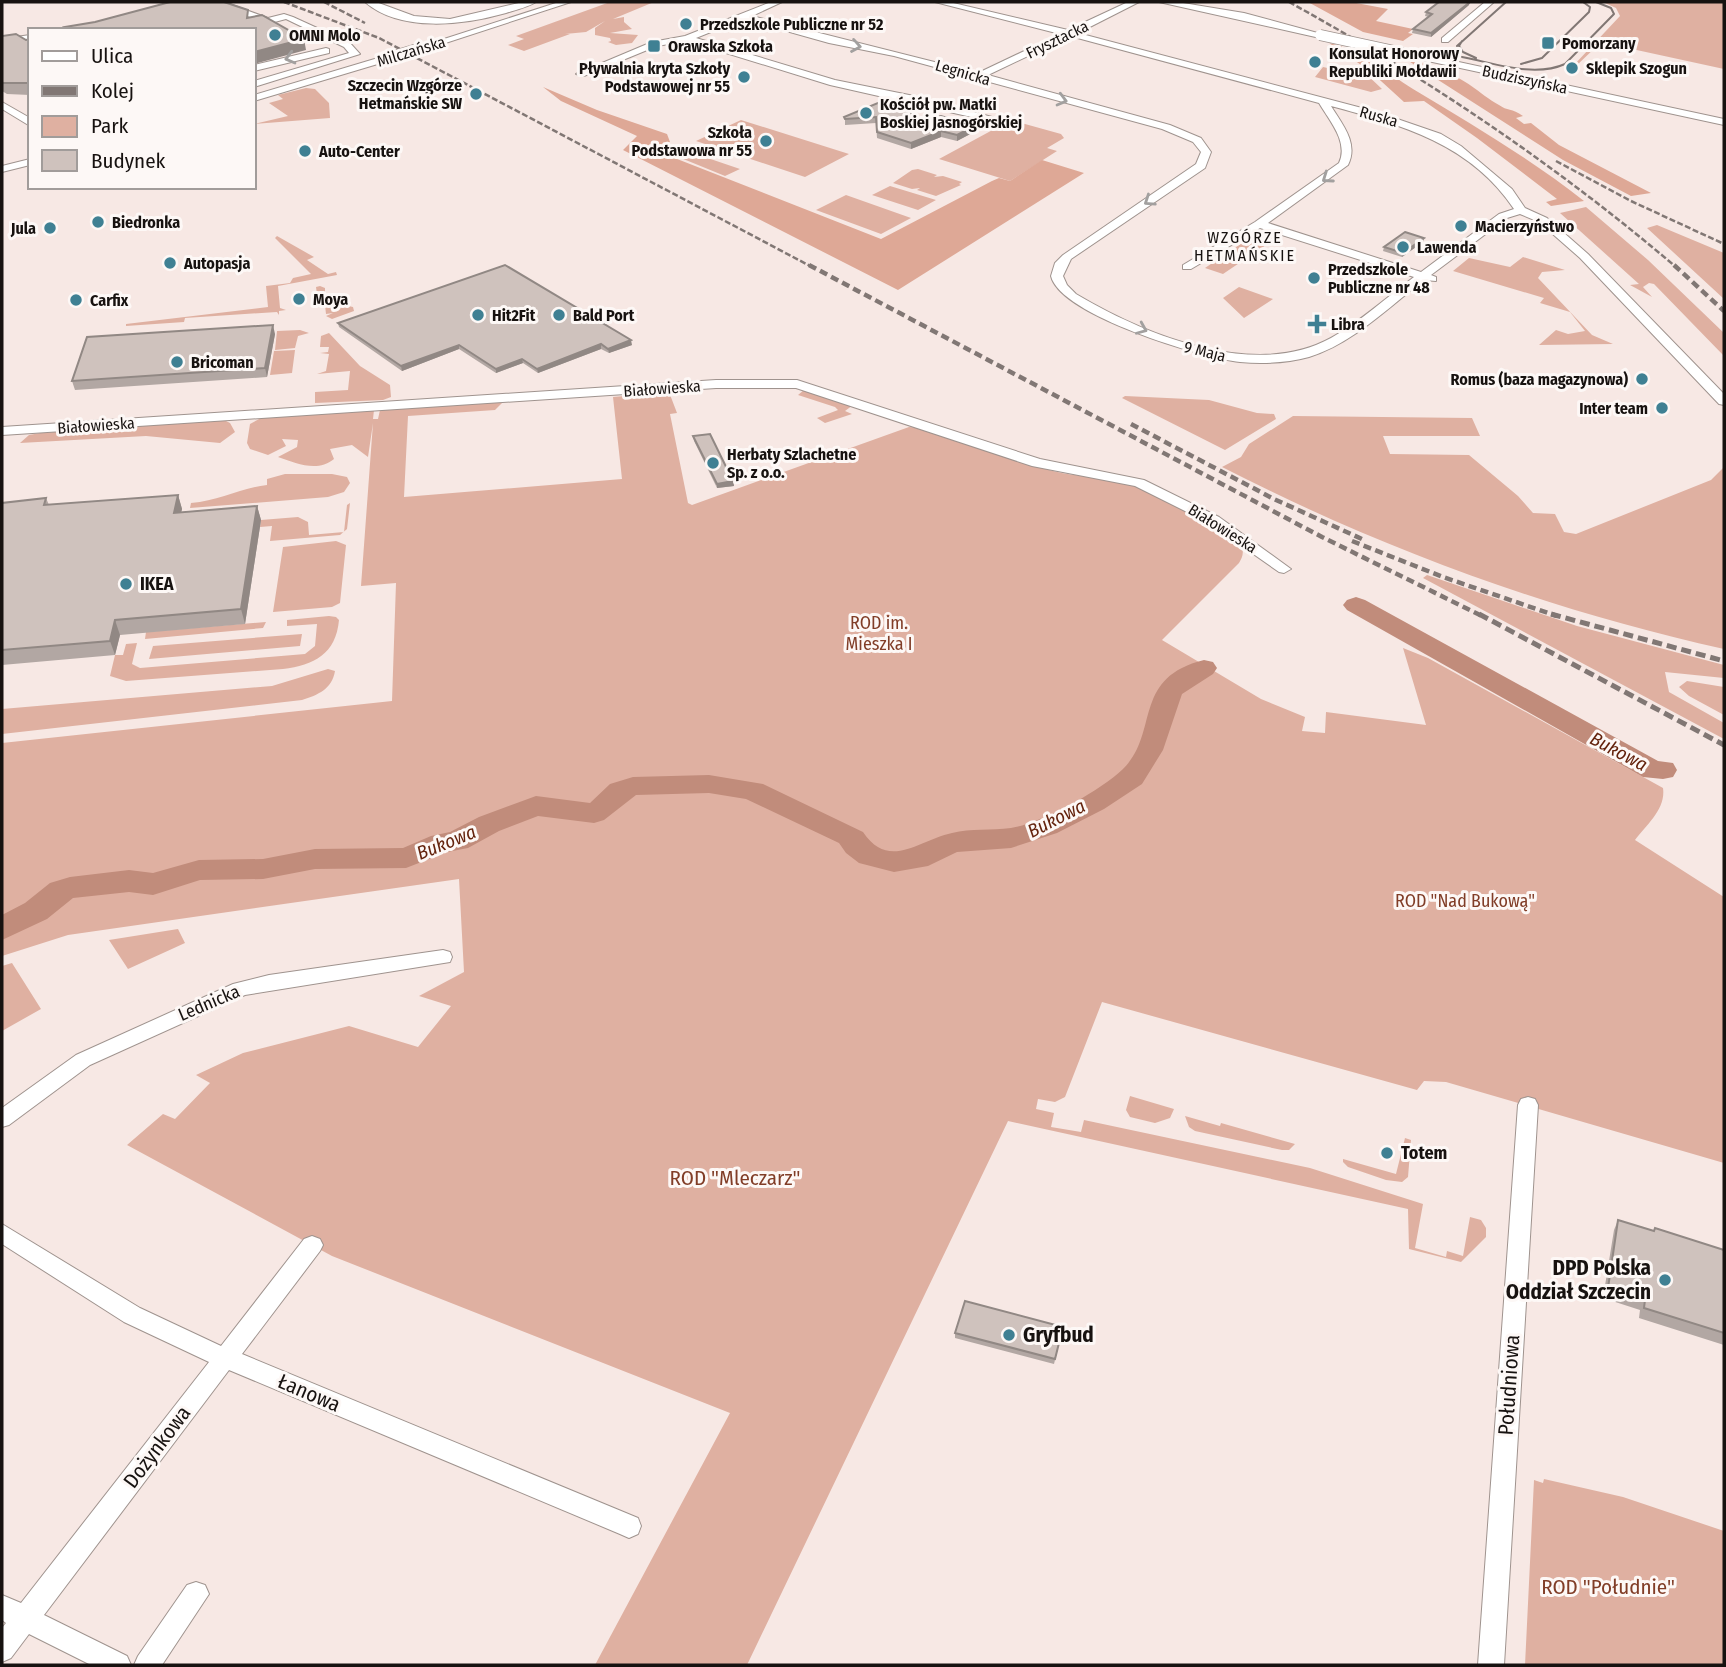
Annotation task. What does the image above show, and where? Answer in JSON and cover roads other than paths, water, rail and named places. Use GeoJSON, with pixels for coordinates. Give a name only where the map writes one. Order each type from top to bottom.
{"type":"FeatureCollection","features":[{"type":"Feature","properties":{"kind":"street"},"geometry":{"type":"LineString","coordinates":[[217,2],[267,21],[284,16],[234,2]]}},
{"type":"Feature","properties":{"kind":"street"},"geometry":{"type":"LineString","coordinates":[[369,2],[413,20],[436,24],[463,20],[531,2]]}},
{"type":"Feature","properties":{"kind":"street","name":"Milczańska"},"geometry":{"type":"LineString","coordinates":[[256,95],[388,58],[567,2]]}},
{"type":"Feature","properties":{"kind":"street"},"geometry":{"type":"LineString","coordinates":[[581,74],[659,42],[687,38],[778,2]]}},
{"type":"Feature","properties":{"kind":"street","name":"Ruska"},"geometry":{"type":"LineString","coordinates":[[939,2],[1071,33],[1323,101],[1414,127],[1444,139],[1507,191],[1521,210],[1543,220],[1584,256],[1724,401]]}},
{"type":"Feature","properties":{"kind":"street","name":"Frysztacka"},"geometry":{"type":"LineString","coordinates":[[979,76],[1135,2]]}},
{"type":"Feature","properties":{"kind":"street","name":"Budziszyńska"},"geometry":{"type":"LineString","coordinates":[[1163,2],[1244,16],[1320,35],[1724,122]]}},
{"type":"Feature","properties":{"kind":"street"},"geometry":{"type":"LineString","coordinates":[[1446,40],[1490,2]]}},
{"type":"Feature","properties":{"kind":"street","name":"Legnicka"},"geometry":{"type":"LineString","coordinates":[[743,16],[820,38],[895,52],[1178,131],[1202,144],[1206,152],[1205,161]]}},
{"type":"Feature","properties":{"kind":"street"},"geometry":{"type":"LineString","coordinates":[[256,83],[356,52],[290,19]]}},
{"type":"Feature","properties":{"kind":"street"},"geometry":{"type":"LineString","coordinates":[[301,38],[321,33]]}},
{"type":"Feature","properties":{"kind":"street"},"geometry":{"type":"LineString","coordinates":[[2,42],[28,38]]}},
{"type":"Feature","properties":{"kind":"street"},"geometry":{"type":"LineString","coordinates":[[687,38],[810,76],[998,120]]}},
{"type":"Feature","properties":{"kind":"street"},"geometry":{"type":"LineString","coordinates":[[314,45],[341,58]]}},
{"type":"Feature","properties":{"kind":"street"},"geometry":{"type":"LineString","coordinates":[[256,68],[326,51]]}},
{"type":"Feature","properties":{"kind":"street"},"geometry":{"type":"LineString","coordinates":[[1186,267],[1259,224],[1335,173],[1347,160],[1347,144],[1323,101]]}},
{"type":"Feature","properties":{"kind":"street"},"geometry":{"type":"LineString","coordinates":[[2,105],[28,122]]}},
{"type":"Feature","properties":{"kind":"street"},"geometry":{"type":"LineString","coordinates":[[13,112],[28,108]]}},
{"type":"Feature","properties":{"kind":"street"},"geometry":{"type":"LineString","coordinates":[[2,159],[28,152]]}},
{"type":"Feature","properties":{"kind":"street","name":"9 Maja"},"geometry":{"type":"LineString","coordinates":[[1205,161],[1063,260],[1056,276],[1064,291],[1083,304],[1188,348],[1227,357],[1293,357],[1328,346],[1503,216],[1521,210]]}},
{"type":"Feature","properties":{"kind":"street"},"geometry":{"type":"LineString","coordinates":[[2,169],[28,162]]}},
{"type":"Feature","properties":{"kind":"street"},"geometry":{"type":"LineString","coordinates":[[1259,224],[1436,281]]}},
{"type":"Feature","properties":{"kind":"street","name":"Białowieska"},"geometry":{"type":"LineString","coordinates":[[2,432],[723,383],[786,382],[834,394],[1037,463],[1147,486],[1221,524],[1284,569]]}},
{"type":"Feature","properties":{"kind":"street","name":"Lednicka"},"geometry":{"type":"LineString","coordinates":[[2,1119],[83,1060],[240,989],[269,982],[443,957]]}},
{"type":"Feature","properties":{"kind":"street","name":"Południowa"},"geometry":{"type":"LineString","coordinates":[[1491,1665],[1528,1105]]}},
{"type":"Feature","properties":{"kind":"street","name":"Łanowa"},"geometry":{"type":"LineString","coordinates":[[2,1233],[132,1315],[224,1358],[629,1526]]}},
{"type":"Feature","properties":{"kind":"street","name":"Dożynkowa"},"geometry":{"type":"LineString","coordinates":[[2,1650],[312,1245]]}},
{"type":"Feature","properties":{"kind":"street"},"geometry":{"type":"LineString","coordinates":[[147,1665],[196,1594]]}},
{"type":"Feature","properties":{"kind":"street"},"geometry":{"type":"LineString","coordinates":[[2,1607],[118,1665]]}},
{"type":"Feature","properties":{"kind":"waterway","name":"Bukowa"},"geometry":{"type":"LineString","coordinates":[[1356,605],[1653,770],[1663,770]]}},
{"type":"Feature","properties":{"kind":"waterway","name":"Bukowa"},"geometry":{"type":"LineString","coordinates":[[852,839],[869,856],[894,862],[917,858],[963,841],[1019,836],[1062,819],[1132,777],[1149,750],[1168,694],[1173,687],[1204,668]]}},
{"type":"Feature","properties":{"kind":"waterway","name":"Bukowa"},"geometry":{"type":"LineString","coordinates":[[2,929],[36,911],[61,891],[70,888],[129,881],[153,884],[199,870],[263,869],[315,859],[406,858],[442,843],[457,841],[489,824],[536,806],[594,813],[620,791],[633,786],[709,784],[753,791],[840,833]]}},
{"type":"Feature","properties":{"kind":"tram line"},"geometry":{"type":"LineString","coordinates":[[1461,42],[1506,2]]}},
{"type":"Feature","properties":{"kind":"tram line"},"geometry":{"type":"LineString","coordinates":[[1521,64],[1542,58],[1589,12],[1590,7],[1583,2]]}},
{"type":"Feature","properties":{"kind":"tram line"},"geometry":{"type":"LineString","coordinates":[[1462,57],[1527,70],[1565,64],[1614,14],[1611,8],[1596,2]]}},
{"type":"Feature","properties":{"kind":"tram line"},"geometry":{"type":"LineString","coordinates":[[1457,46],[1461,42]]}},
{"type":"Feature","properties":{"kind":"tram line"},"geometry":{"type":"LineString","coordinates":[[1461,42],[1459,46],[1463,52],[1476,58]]}},
{"type":"Feature","properties":{"kind":"railway"},"geometry":{"type":"LineString","coordinates":[[284,2],[379,38],[812,267]]}},
{"type":"Feature","properties":{"kind":"railway"},"geometry":{"type":"LineString","coordinates":[[324,2],[365,23]]}},
{"type":"Feature","properties":{"kind":"railway"},"geometry":{"type":"LineString","coordinates":[[1289,2],[1391,61],[1489,125],[1584,193],[1676,267]]}},
{"type":"Feature","properties":{"kind":"railway"},"geometry":{"type":"LineString","coordinates":[[1556,161],[1631,201],[1724,244]]}},
{"type":"Feature","properties":{"kind":"railway"},"geometry":{"type":"LineString","coordinates":[[809,265],[1322,537],[1482,616]]}},
{"type":"Feature","properties":{"kind":"railway"},"geometry":{"type":"LineString","coordinates":[[1674,265],[1724,311]]}},
{"type":"Feature","properties":{"kind":"railway"},"geometry":{"type":"LineString","coordinates":[[1131,424],[1274,499],[1362,539]]}},
{"type":"Feature","properties":{"kind":"railway"},"geometry":{"type":"LineString","coordinates":[[1352,541],[1443,577],[1552,614]]}},
{"type":"Feature","properties":{"kind":"railway"},"geometry":{"type":"LineString","coordinates":[[1479,614],[1724,745]]}},
{"type":"Feature","properties":{"kind":"railway"},"geometry":{"type":"LineString","coordinates":[[1552,614],[1724,661]]}},
{"type":"Feature","properties":{"kind":"railway"},"geometry":{"type":"LineString","coordinates":[[1552,614],[1557,616]]}},
{"type":"Feature","properties":{"kind":"place","name":"Przedszkole Publiczne nr 52"},"geometry":{"type":"Point","coordinates":[686,24]}},
{"type":"Feature","properties":{"kind":"place","name":"OMNI Molo"},"geometry":{"type":"Point","coordinates":[275,35]}},
{"type":"Feature","properties":{"kind":"place","name":"Pomorzany"},"geometry":{"type":"Point","coordinates":[1548,43]}},
{"type":"Feature","properties":{"kind":"place","name":"Orawska Szkoła"},"geometry":{"type":"Point","coordinates":[654,46]}},
{"type":"Feature","properties":{"kind":"place","name":"Konsulat Honorowy Republiki Mołdawii"},"geometry":{"type":"Point","coordinates":[1315,62]}},
{"type":"Feature","properties":{"kind":"place","name":"Sklepik Szogun"},"geometry":{"type":"Point","coordinates":[1572,68]}},
{"type":"Feature","properties":{"kind":"place","name":"Pływalnia kryta Szkoły Podstawowej nr 55"},"geometry":{"type":"Point","coordinates":[744,77]}},
{"type":"Feature","properties":{"kind":"place","name":"Szczecin Wzgórze Hetmańskie SW"},"geometry":{"type":"Point","coordinates":[476,94]}},
{"type":"Feature","properties":{"kind":"place","name":"Kościół pw. Matki Boskiej Jasnogórskiej"},"geometry":{"type":"Point","coordinates":[866,113]}},
{"type":"Feature","properties":{"kind":"place","name":"Szkoła Podstawowa nr 55"},"geometry":{"type":"Point","coordinates":[766,141]}},
{"type":"Feature","properties":{"kind":"place","name":"Auto-Center"},"geometry":{"type":"Point","coordinates":[305,151]}},
{"type":"Feature","properties":{"kind":"place","name":"Biedronka"},"geometry":{"type":"Point","coordinates":[98,222]}},
{"type":"Feature","properties":{"kind":"place","name":"Macierzyństwo"},"geometry":{"type":"Point","coordinates":[1461,226]}},
{"type":"Feature","properties":{"kind":"place","name":"Jula"},"geometry":{"type":"Point","coordinates":[50,228]}},
{"type":"Feature","properties":{"kind":"place","name":"Lawenda"},"geometry":{"type":"Point","coordinates":[1403,247]}},
{"type":"Feature","properties":{"kind":"place","name":"Autopasja"},"geometry":{"type":"Point","coordinates":[170,263]}},
{"type":"Feature","properties":{"kind":"place","name":"Przedszkole Publiczne nr 48"},"geometry":{"type":"Point","coordinates":[1314,278]}},
{"type":"Feature","properties":{"kind":"place","name":"Moya"},"geometry":{"type":"Point","coordinates":[299,299]}},
{"type":"Feature","properties":{"kind":"place","name":"Carfix"},"geometry":{"type":"Point","coordinates":[76,300]}},
{"type":"Feature","properties":{"kind":"place","name":"Hit2Fit"},"geometry":{"type":"Point","coordinates":[478,315]}},
{"type":"Feature","properties":{"kind":"place","name":"Bald Port"},"geometry":{"type":"Point","coordinates":[559,315]}},
{"type":"Feature","properties":{"kind":"place","name":"Libra"},"geometry":{"type":"Point","coordinates":[1317,324]}},
{"type":"Feature","properties":{"kind":"place","name":"Bricoman"},"geometry":{"type":"Point","coordinates":[177,362]}},
{"type":"Feature","properties":{"kind":"place","name":"Romus (baza magazynowa)"},"geometry":{"type":"Point","coordinates":[1642,379]}},
{"type":"Feature","properties":{"kind":"place","name":"Inter team"},"geometry":{"type":"Point","coordinates":[1662,408]}},
{"type":"Feature","properties":{"kind":"place","name":"Herbaty Szlachetne Sp. z o.o."},"geometry":{"type":"Point","coordinates":[713,463]}},
{"type":"Feature","properties":{"kind":"place","name":"IKEA"},"geometry":{"type":"Point","coordinates":[126,584]}},
{"type":"Feature","properties":{"kind":"place","name":"Totem"},"geometry":{"type":"Point","coordinates":[1387,1153]}},
{"type":"Feature","properties":{"kind":"place","name":"DPD Polska Oddział Szczecin"},"geometry":{"type":"Point","coordinates":[1665,1280]}},
{"type":"Feature","properties":{"kind":"place","name":"Gryfbud"},"geometry":{"type":"Point","coordinates":[1009,1335]}},
{"type":"Feature","properties":{"kind":"district","name":"WZGÓRZE HETMAŃSKIE"},"geometry":{"type":"Point","coordinates":[1245,246]}},
{"type":"Feature","properties":{"kind":"park label","name":"ROD im. Mieszka I"},"geometry":{"type":"Point","coordinates":[879,633]}},
{"type":"Feature","properties":{"kind":"park label","name":"ROD \"Nad Bukową\""},"geometry":{"type":"Point","coordinates":[1465,901]}},
{"type":"Feature","properties":{"kind":"park label","name":"ROD \"Mleczarz\""},"geometry":{"type":"Point","coordinates":[735,1178]}},
{"type":"Feature","properties":{"kind":"park label","name":"ROD \"Południe\""},"geometry":{"type":"Point","coordinates":[1608,1587]}}]}
